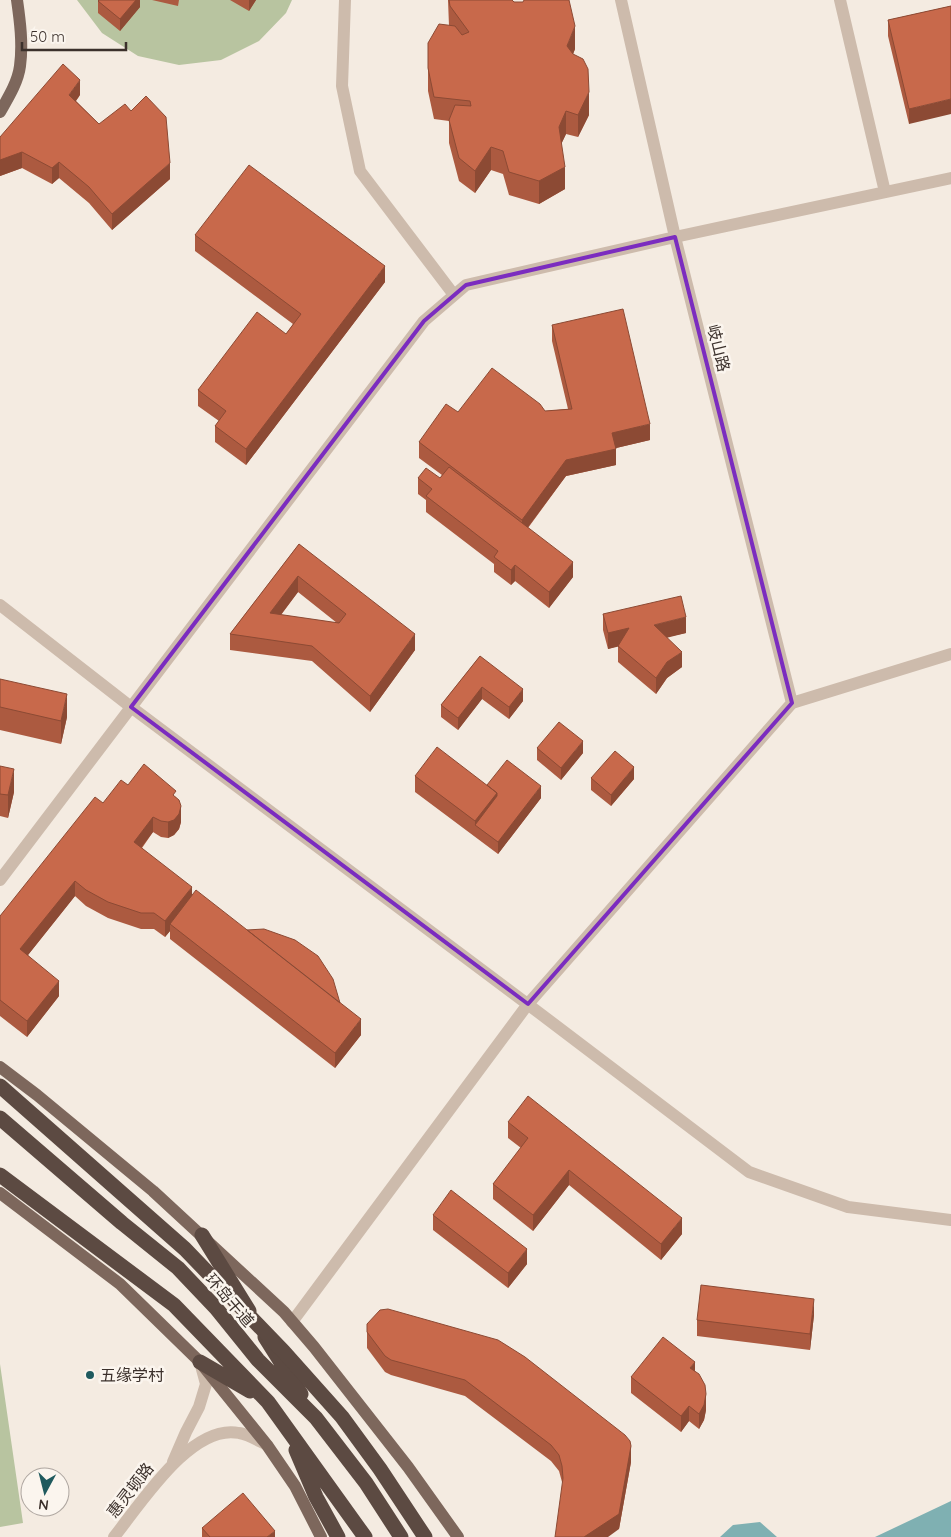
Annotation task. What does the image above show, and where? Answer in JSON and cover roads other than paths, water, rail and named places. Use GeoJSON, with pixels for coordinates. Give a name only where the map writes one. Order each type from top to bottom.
{"type":"FeatureCollection","features":[{"type":"Feature","properties":{"kind":"highway"},"geometry":{"type":"LineString","coordinates":[[0,1086],[185,1249],[284,1352],[342,1417],[380,1469],[425,1537]]}},
{"type":"Feature","properties":{"kind":"highway","name":"环岛干道"},"geometry":{"type":"LineString","coordinates":[[0,1118],[122,1223],[178,1268],[216,1308],[258,1360],[316,1418],[366,1483],[401,1537]]}},
{"type":"Feature","properties":{"kind":"highway"},"geometry":{"type":"LineString","coordinates":[[0,1175],[174,1305],[268,1402],[365,1537]]}},
{"type":"Feature","properties":{"kind":"highway"},"geometry":{"type":"LineString","coordinates":[[202,1235],[316,1418]]}},
{"type":"Feature","properties":{"kind":"highway"},"geometry":{"type":"LineString","coordinates":[[200,1362],[268,1402]]}},
{"type":"Feature","properties":{"kind":"highway"},"geometry":{"type":"LineString","coordinates":[[281,1419],[316,1497],[338,1537]]}},
{"type":"Feature","properties":{"kind":"main road"},"geometry":{"type":"LineString","coordinates":[[0,112],[10,94],[20,67],[21,37],[17,0]]}},
{"type":"Feature","properties":{"kind":"main road"},"geometry":{"type":"LineString","coordinates":[[0,1067],[37,1095],[153,1191],[202,1235],[292,1322],[408,1467],[458,1537]]}},
{"type":"Feature","properties":{"kind":"main road"},"geometry":{"type":"LineString","coordinates":[[0,1193],[120,1284],[200,1362],[267,1445],[295,1486],[321,1537]]}},
{"type":"Feature","properties":{"kind":"street"},"geometry":{"type":"LineString","coordinates":[[345,0],[342,86],[360,171],[454,295]]}},
{"type":"Feature","properties":{"kind":"street","name":"岐山路"},"geometry":{"type":"LineString","coordinates":[[621,0],[675,237],[792,703]]}},
{"type":"Feature","properties":{"kind":"street"},"geometry":{"type":"LineString","coordinates":[[840,0],[885,192]]}},
{"type":"Feature","properties":{"kind":"street"},"geometry":{"type":"LineString","coordinates":[[0,880],[424,321],[466,285],[675,237],[951,178]]}},
{"type":"Feature","properties":{"kind":"street"},"geometry":{"type":"LineString","coordinates":[[0,605],[131,707],[528,1004],[748,1172],[848,1207],[951,1220]]}},
{"type":"Feature","properties":{"kind":"street"},"geometry":{"type":"LineString","coordinates":[[292,1322],[528,1004],[792,703],[951,654]]}},
{"type":"Feature","properties":{"kind":"street"},"geometry":{"type":"LineString","coordinates":[[172,1464],[199,1407],[206,1384],[200,1362]]}},
{"type":"Feature","properties":{"kind":"street"},"geometry":{"type":"LineString","coordinates":[[172,1464],[190,1449],[215,1434],[239,1432],[267,1445]]}},
{"type":"Feature","properties":{"kind":"street","name":"惠灵顿路"},"geometry":{"type":"LineString","coordinates":[[114,1537],[172,1464]]}},
{"type":"Feature","properties":{"kind":"water"},"geometry":{"type":"Polygon","coordinates":[[[951,1501],[951,1537],[875,1537],[951,1501]]]}},
{"type":"Feature","properties":{"kind":"water"},"geometry":{"type":"Polygon","coordinates":[[[760,1522],[777,1537],[720,1537],[733,1525],[760,1522]]]}},
{"type":"Feature","properties":{"kind":"place","name":"五缘学村"},"geometry":{"type":"Point","coordinates":[90,1375]}}]}
